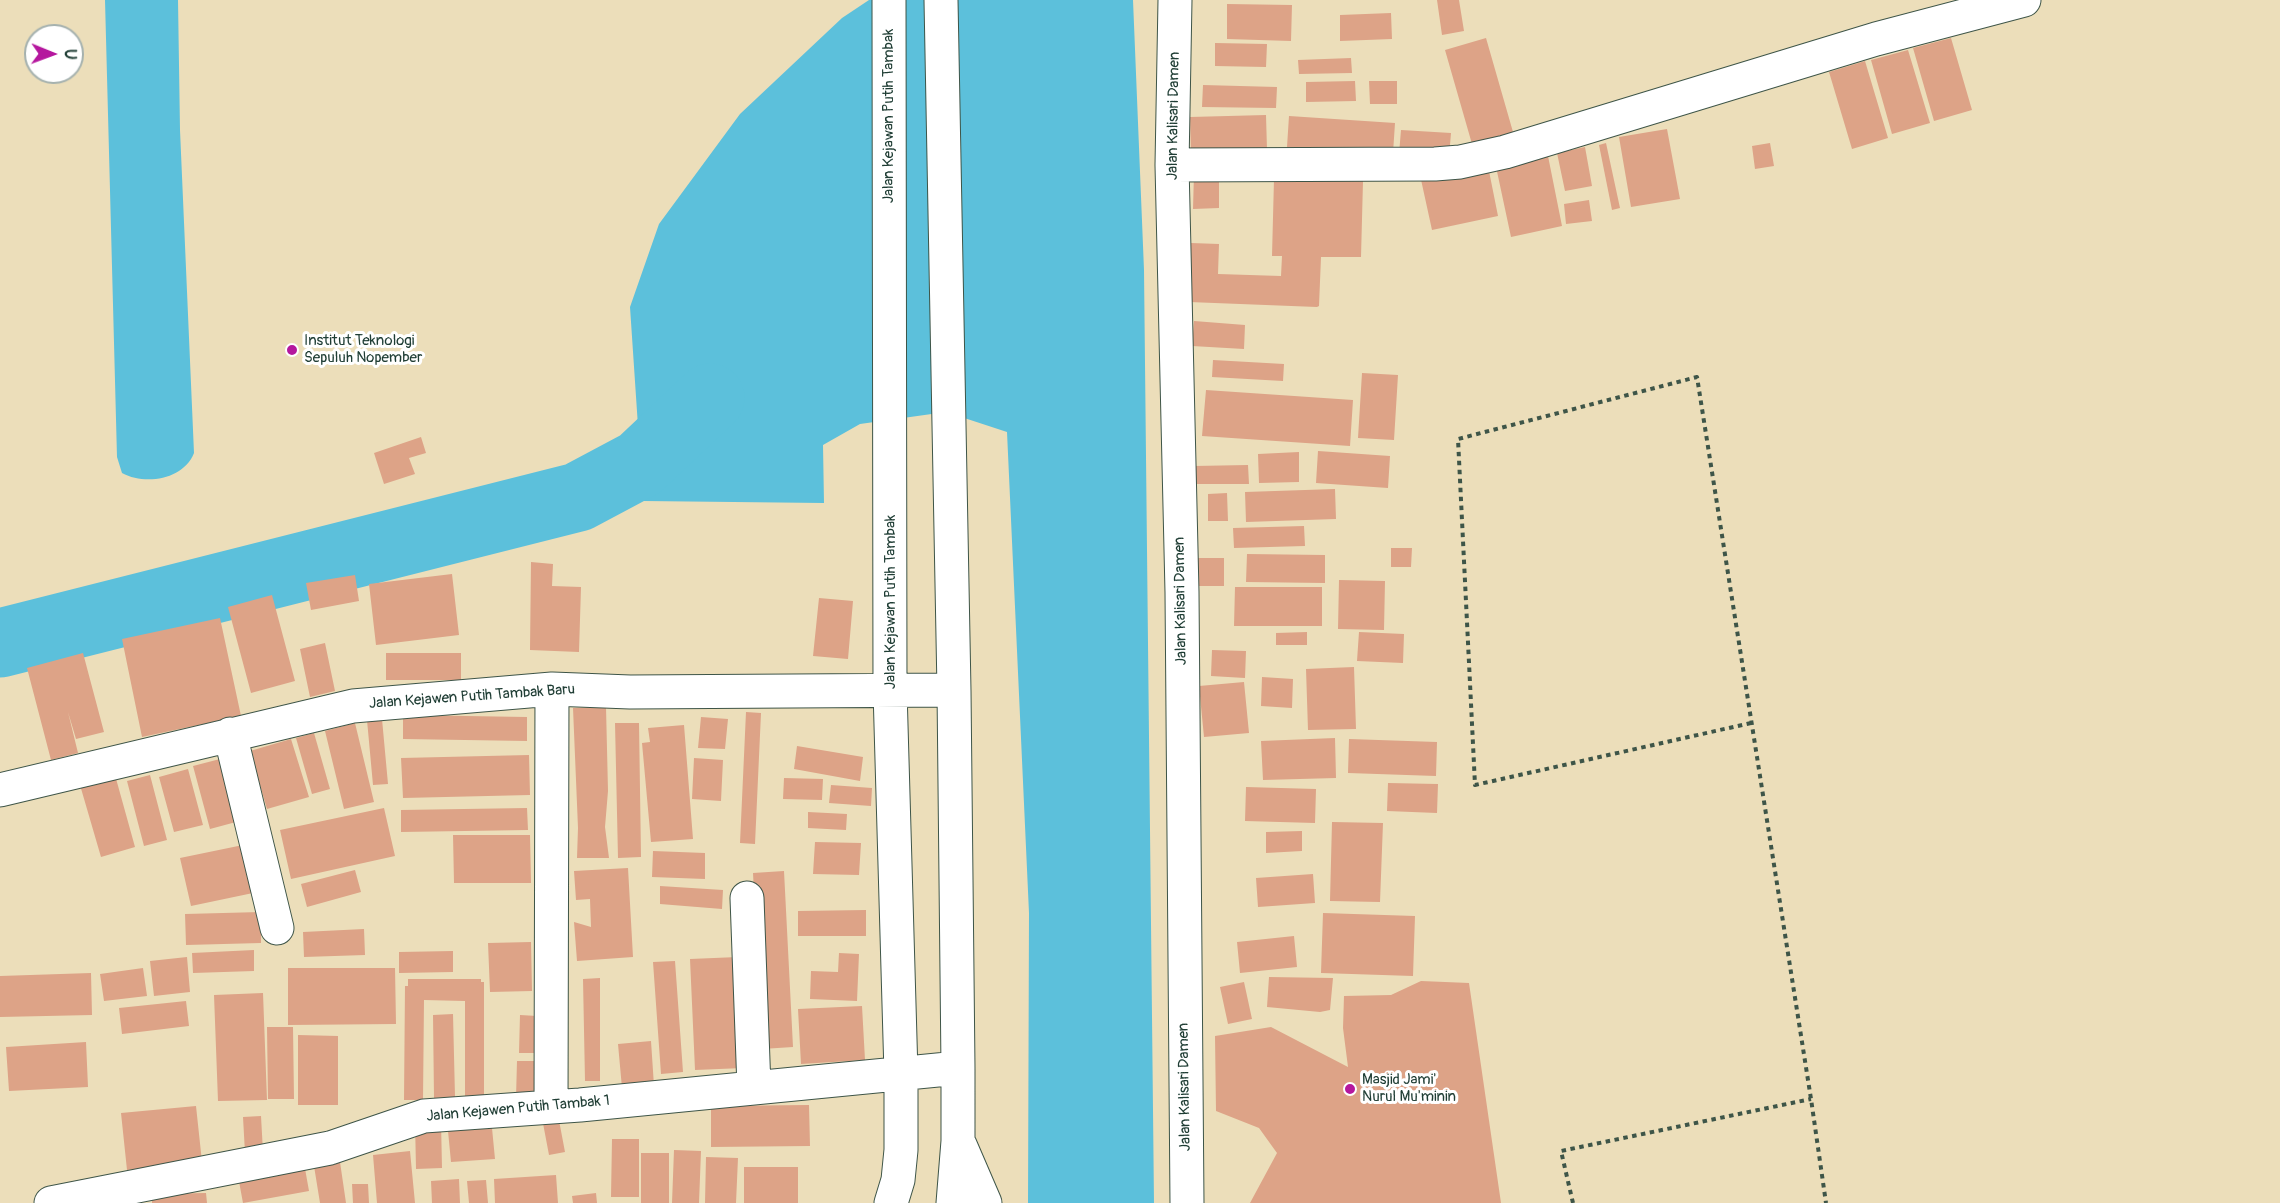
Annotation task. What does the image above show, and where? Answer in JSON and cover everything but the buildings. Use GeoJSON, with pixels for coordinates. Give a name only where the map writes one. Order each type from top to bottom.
{"type":"FeatureCollection","features":[{"type":"Feature","properties":{"kind":"street","name":"Jalan Kejawan Putih Tambak"},"geometry":{"type":"LineString","coordinates":[[889,0],[891,690],[902,1074],[901,1150],[898,1179],[891,1203]]}},
{"type":"Feature","properties":{"kind":"street"},"geometry":{"type":"LineString","coordinates":[[941,0],[954,690],[958,1068],[958,1141],[953,1203]]}},
{"type":"Feature","properties":{"kind":"street","name":"Jalan Kalisari Damen"},"geometry":{"type":"LineString","coordinates":[[1175,0],[1172,165],[1182,591],[1187,1203]]}},
{"type":"Feature","properties":{"kind":"street"},"geometry":{"type":"LineString","coordinates":[[1172,165],[1435,164],[1471,160],[1505,152],[1876,39],[2024,0]]}},
{"type":"Feature","properties":{"kind":"street"},"geometry":{"type":"LineString","coordinates":[[551,1107],[552,689]]}},
{"type":"Feature","properties":{"kind":"street","name":"Jalan Kejawen Putih Tambak Baru"},"geometry":{"type":"LineString","coordinates":[[0,790],[352,706],[552,689],[630,692],[954,690]]}},
{"type":"Feature","properties":{"kind":"street"},"geometry":{"type":"LineString","coordinates":[[230,734],[277,928]]}},
{"type":"Feature","properties":{"kind":"street"},"geometry":{"type":"LineString","coordinates":[[747,898],[754,1088]]}},
{"type":"Feature","properties":{"kind":"street","name":"Jalan Kejawen Putih Tambak 1"},"geometry":{"type":"LineString","coordinates":[[51,1203],[330,1148],[424,1116],[551,1107],[958,1068]]}},
{"type":"Feature","properties":{"kind":"street"},"geometry":{"type":"LineString","coordinates":[[958,1141],[985,1203]]}},
{"type":"Feature","properties":{"kind":"path"},"geometry":{"type":"LineString","coordinates":[[1751,723],[1475,785],[1458,439],[1697,377],[1826,1203]]}},
{"type":"Feature","properties":{"kind":"path"},"geometry":{"type":"LineString","coordinates":[[1573,1203],[1561,1151],[1811,1099]]}},
{"type":"Feature","properties":{"kind":"water"},"geometry":{"type":"Polygon","coordinates":[[[105,0],[178,0],[180,130],[194,453],[182,469],[163,478],[142,479],[122,473],[117,457],[105,0]]]}},
{"type":"Feature","properties":{"kind":"water"},"geometry":{"type":"Polygon","coordinates":[[[869,0],[1133,0],[1144,270],[1154,1203],[1028,1203],[1029,913],[1007,432],[946,412],[860,424],[823,445],[824,503],[643,501],[630,307],[659,224],[740,114],[842,18],[869,0]]]}},
{"type":"Feature","properties":{"kind":"waterway"},"geometry":{"type":"LineString","coordinates":[[0,643],[578,497],[640,464],[710,398]]}},
{"type":"Feature","properties":{"kind":"place","name":"Institut Teknologi Sepuluh Nopember"},"geometry":{"type":"Point","coordinates":[292,350]}},
{"type":"Feature","properties":{"kind":"place","name":"Masjid Jami' Nurul Mu'minin"},"geometry":{"type":"Point","coordinates":[1350,1089]}}]}
